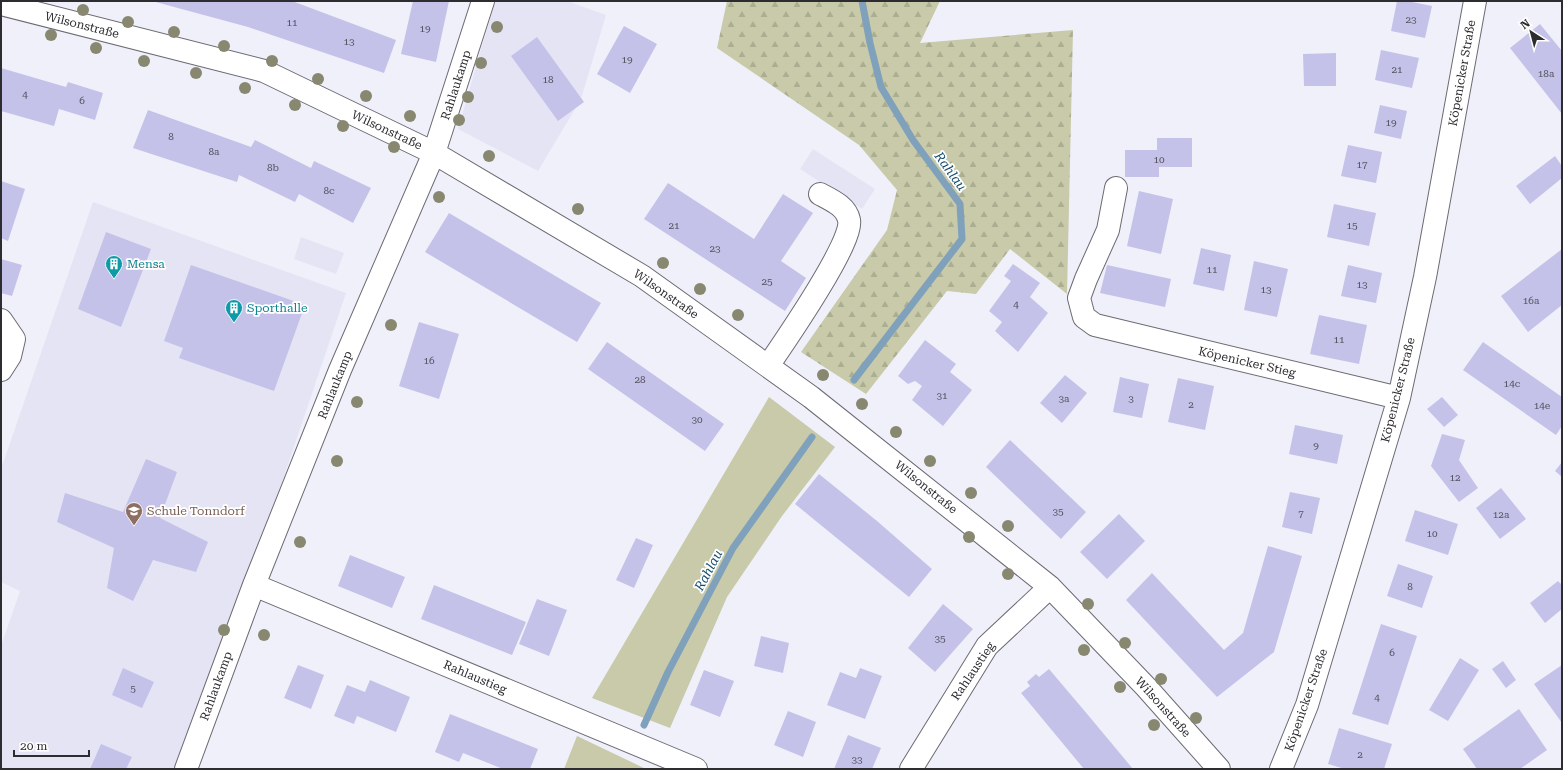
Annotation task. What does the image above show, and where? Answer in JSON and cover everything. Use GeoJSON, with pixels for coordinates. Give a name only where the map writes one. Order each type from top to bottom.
{"type":"FeatureCollection","features":[{"type":"Feature","properties":{"kind":"street","name":"Rahlaukamp"},"geometry":{"type":"LineString","coordinates":[[186,769],[254,585],[340,370],[434,153],[482,1]]}},
{"type":"Feature","properties":{"kind":"street","name":"Köpenicker Straße"},"geometry":{"type":"LineString","coordinates":[[1281,769],[1307,705],[1399,398],[1425,277],[1475,1]]}},
{"type":"Feature","properties":{"kind":"street","name":"Wilsonstraße"},"geometry":{"type":"LineString","coordinates":[[1,4],[264,71],[434,153],[642,276],[768,366],[874,446],[1050,587],[1146,687],[1218,769]]}},
{"type":"Feature","properties":{"kind":"street","name":"Köpenicker Stieg"},"geometry":{"type":"LineString","coordinates":[[1116,188],[1108,230],[1086,279],[1080,298],[1084,317],[1095,325],[1399,398]]}},
{"type":"Feature","properties":{"kind":"street"},"geometry":{"type":"LineString","coordinates":[[768,366],[829,270],[850,228],[849,218],[842,207],[820,194]]}},
{"type":"Feature","properties":{"kind":"street"},"geometry":{"type":"LineString","coordinates":[[1,320],[14,339],[10,356],[1,370]]}},
{"type":"Feature","properties":{"kind":"street","name":"Rahlaustieg"},"geometry":{"type":"LineString","coordinates":[[254,585],[696,769]]}},
{"type":"Feature","properties":{"kind":"street","name":"Rahlaustieg"},"geometry":{"type":"LineString","coordinates":[[912,769],[987,646],[1050,587]]}},
{"type":"Feature","properties":{"kind":"shaded area"},"geometry":{"type":"Polygon","coordinates":[[[495,1],[567,1],[606,15],[581,99],[538,171],[458,129],[495,1]]]}},
{"type":"Feature","properties":{"kind":"shaded area"},"geometry":{"type":"Polygon","coordinates":[[[813,149],[875,189],[862,209],[800,169],[813,149]]]}},
{"type":"Feature","properties":{"kind":"shaded area","name":"Schule Tonndorf"},"geometry":{"type":"Polygon","coordinates":[[[93,202],[346,293],[185,769],[1,769],[1,646],[20,591],[1,582],[1,469],[93,202]]]}},
{"type":"Feature","properties":{"kind":"shaded area"},"geometry":{"type":"Polygon","coordinates":[[[301,237],[344,253],[336,274],[294,259],[301,237]]]}},
{"type":"Feature","properties":{"kind":"green space"},"geometry":{"type":"Polygon","coordinates":[[[727,1],[940,1],[920,43],[1073,30],[1067,294],[1010,249],[976,294],[947,291],[866,394],[801,352],[887,230],[897,190],[859,145],[717,48],[727,1]]]}},
{"type":"Feature","properties":{"kind":"green space"},"geometry":{"type":"Polygon","coordinates":[[[769,397],[835,447],[782,516],[727,597],[670,728],[592,698],[769,397]]]}},
{"type":"Feature","properties":{"kind":"green space"},"geometry":{"type":"Polygon","coordinates":[[[577,736],[646,769],[564,769],[577,736]]]}},
{"type":"Feature","properties":{"kind":"building"},"geometry":{"type":"Polygon","coordinates":[[[152,1],[292,1],[396,40],[384,73],[248,27],[152,1]]]}},
{"type":"Feature","properties":{"kind":"building"},"geometry":{"type":"Polygon","coordinates":[[[413,1],[449,1],[436,62],[401,54],[413,1]]]}},
{"type":"Feature","properties":{"kind":"building"},"geometry":{"type":"Polygon","coordinates":[[[1397,1],[1407,1],[1432,6],[1425,38],[1391,31],[1397,1]]]}},
{"type":"Feature","properties":{"kind":"building"},"geometry":{"type":"Polygon","coordinates":[[[1540,24],[1562,51],[1562,114],[1510,48],[1540,24]]]}},
{"type":"Feature","properties":{"kind":"building"},"geometry":{"type":"Polygon","coordinates":[[[624,26],[657,44],[630,93],[597,74],[624,26]]]}},
{"type":"Feature","properties":{"kind":"building"},"geometry":{"type":"Polygon","coordinates":[[[537,37],[584,102],[558,121],[511,56],[537,37]]]}},
{"type":"Feature","properties":{"kind":"building"},"geometry":{"type":"Polygon","coordinates":[[[1381,50],[1419,58],[1412,88],[1375,80],[1381,50]]]}},
{"type":"Feature","properties":{"kind":"building"},"geometry":{"type":"Polygon","coordinates":[[[1336,53],[1336,86],[1304,86],[1303,54],[1336,53]]]}},
{"type":"Feature","properties":{"kind":"building"},"geometry":{"type":"Polygon","coordinates":[[[1,68],[66,87],[68,82],[103,93],[95,120],[59,109],[54,126],[1,111],[1,68]]]}},
{"type":"Feature","properties":{"kind":"building"},"geometry":{"type":"Polygon","coordinates":[[[1380,105],[1407,111],[1401,139],[1374,133],[1380,105]]]}},
{"type":"Feature","properties":{"kind":"building"},"geometry":{"type":"Polygon","coordinates":[[[148,110],[251,147],[255,140],[311,168],[314,161],[371,188],[353,223],[299,194],[295,202],[239,175],[237,182],[133,148],[148,110]]]}},
{"type":"Feature","properties":{"kind":"building"},"geometry":{"type":"Polygon","coordinates":[[[1157,138],[1192,138],[1192,167],[1159,167],[1159,177],[1125,177],[1125,150],[1157,150],[1157,138]]]}},
{"type":"Feature","properties":{"kind":"building"},"geometry":{"type":"Polygon","coordinates":[[[1348,145],[1382,152],[1376,183],[1341,176],[1348,145]]]}},
{"type":"Feature","properties":{"kind":"building"},"geometry":{"type":"Polygon","coordinates":[[[1555,156],[1562,166],[1562,178],[1530,204],[1516,186],[1555,156]]]}},
{"type":"Feature","properties":{"kind":"building"},"geometry":{"type":"Polygon","coordinates":[[[1,181],[25,189],[8,241],[1,238],[1,181]]]}},
{"type":"Feature","properties":{"kind":"building"},"geometry":{"type":"Polygon","coordinates":[[[668,183],[754,239],[783,194],[813,213],[781,261],[806,278],[785,311],[644,219],[668,183]]]}},
{"type":"Feature","properties":{"kind":"building"},"geometry":{"type":"Polygon","coordinates":[[[1139,191],[1173,199],[1161,254],[1127,246],[1139,191]]]}},
{"type":"Feature","properties":{"kind":"building"},"geometry":{"type":"Polygon","coordinates":[[[1334,204],[1376,213],[1369,246],[1327,237],[1334,204]]]}},
{"type":"Feature","properties":{"kind":"building"},"geometry":{"type":"Polygon","coordinates":[[[449,213],[601,303],[577,342],[425,252],[449,213]]]}},
{"type":"Feature","properties":{"kind":"building","name":"Mensa"},"geometry":{"type":"Polygon","coordinates":[[[106,232],[151,249],[121,327],[78,309],[106,232]]]}},
{"type":"Feature","properties":{"kind":"building"},"geometry":{"type":"Polygon","coordinates":[[[1201,248],[1231,255],[1224,291],[1193,284],[1201,248]]]}},
{"type":"Feature","properties":{"kind":"building"},"geometry":{"type":"Polygon","coordinates":[[[1562,249],[1562,305],[1528,332],[1501,296],[1562,249]]]}},
{"type":"Feature","properties":{"kind":"building"},"geometry":{"type":"Polygon","coordinates":[[[1,259],[22,265],[12,296],[1,293],[1,259]]]}},
{"type":"Feature","properties":{"kind":"building"},"geometry":{"type":"Polygon","coordinates":[[[1254,261],[1288,269],[1277,317],[1244,310],[1254,261]]]}},
{"type":"Feature","properties":{"kind":"building"},"geometry":{"type":"Polygon","coordinates":[[[1013,264],[1040,283],[1030,297],[1048,313],[1018,352],[995,331],[1002,322],[989,311],[1011,281],[1004,276],[1013,264]]]}},
{"type":"Feature","properties":{"kind":"building","name":"Sporthalle"},"geometry":{"type":"Polygon","coordinates":[[[191,265],[305,305],[274,391],[179,358],[183,348],[164,341],[191,265]]]}},
{"type":"Feature","properties":{"kind":"building"},"geometry":{"type":"Polygon","coordinates":[[[1107,265],[1171,279],[1165,307],[1100,293],[1107,265]]]}},
{"type":"Feature","properties":{"kind":"building"},"geometry":{"type":"Polygon","coordinates":[[[1348,265],[1382,273],[1376,303],[1341,296],[1348,265]]]}},
{"type":"Feature","properties":{"kind":"building"},"geometry":{"type":"Polygon","coordinates":[[[1319,315],[1367,325],[1359,364],[1310,354],[1319,315]]]}},
{"type":"Feature","properties":{"kind":"building"},"geometry":{"type":"Polygon","coordinates":[[[419,322],[459,334],[439,399],[399,386],[419,322]]]}},
{"type":"Feature","properties":{"kind":"building"},"geometry":{"type":"Polygon","coordinates":[[[925,340],[956,364],[950,372],[972,390],[943,426],[912,400],[922,386],[915,381],[908,384],[898,376],[925,340]]]}},
{"type":"Feature","properties":{"kind":"building"},"geometry":{"type":"Polygon","coordinates":[[[607,342],[724,424],[705,451],[588,369],[607,342]]]}},
{"type":"Feature","properties":{"kind":"building"},"geometry":{"type":"Polygon","coordinates":[[[1483,342],[1562,397],[1562,426],[1556,435],[1463,370],[1483,342]]]}},
{"type":"Feature","properties":{"kind":"building"},"geometry":{"type":"Polygon","coordinates":[[[1065,375],[1087,393],[1062,423],[1040,403],[1065,375]]]}},
{"type":"Feature","properties":{"kind":"building"},"geometry":{"type":"Polygon","coordinates":[[[1120,377],[1149,384],[1142,418],[1113,412],[1120,377]]]}},
{"type":"Feature","properties":{"kind":"building"},"geometry":{"type":"Polygon","coordinates":[[[1178,378],[1214,386],[1205,430],[1168,422],[1178,378]]]}},
{"type":"Feature","properties":{"kind":"building"},"geometry":{"type":"Polygon","coordinates":[[[1442,397],[1458,415],[1444,427],[1427,409],[1442,397]]]}},
{"type":"Feature","properties":{"kind":"building"},"geometry":{"type":"Polygon","coordinates":[[[1295,425],[1343,435],[1337,464],[1289,454],[1295,425]]]}},
{"type":"Feature","properties":{"kind":"building"},"geometry":{"type":"Polygon","coordinates":[[[1442,434],[1465,440],[1459,460],[1478,488],[1459,502],[1431,466],[1442,434]]]}},
{"type":"Feature","properties":{"kind":"building"},"geometry":{"type":"Polygon","coordinates":[[[1010,440],[1086,512],[1061,539],[986,467],[1010,440]]]}},
{"type":"Feature","properties":{"kind":"building"},"geometry":{"type":"Polygon","coordinates":[[[146,459],[177,472],[160,518],[208,542],[196,572],[153,560],[133,601],[107,588],[114,548],[57,522],[65,493],[123,512],[146,459]]]}},
{"type":"Feature","properties":{"kind":"building"},"geometry":{"type":"Polygon","coordinates":[[[1562,462],[1562,477],[1555,471],[1562,462]]]}},
{"type":"Feature","properties":{"kind":"building"},"geometry":{"type":"Polygon","coordinates":[[[819,474],[877,521],[932,569],[909,597],[795,504],[819,474]]]}},
{"type":"Feature","properties":{"kind":"building"},"geometry":{"type":"Polygon","coordinates":[[[1501,488],[1526,519],[1500,539],[1476,508],[1501,488]]]}},
{"type":"Feature","properties":{"kind":"building"},"geometry":{"type":"Polygon","coordinates":[[[1290,492],[1320,498],[1312,534],[1282,527],[1290,492]]]}},
{"type":"Feature","properties":{"kind":"building"},"geometry":{"type":"Polygon","coordinates":[[[1415,510],[1458,524],[1448,555],[1405,541],[1415,510]]]}},
{"type":"Feature","properties":{"kind":"building"},"geometry":{"type":"Polygon","coordinates":[[[1119,514],[1145,541],[1107,579],[1080,552],[1119,514]]]}},
{"type":"Feature","properties":{"kind":"building"},"geometry":{"type":"Polygon","coordinates":[[[636,538],[653,545],[634,588],[616,580],[636,538]]]}},
{"type":"Feature","properties":{"kind":"building"},"geometry":{"type":"Polygon","coordinates":[[[1268,546],[1302,556],[1274,652],[1217,697],[1126,600],[1152,573],[1224,650],[1243,633],[1268,546]]]}},
{"type":"Feature","properties":{"kind":"building"},"geometry":{"type":"Polygon","coordinates":[[[350,555],[405,577],[392,608],[338,586],[350,555]]]}},
{"type":"Feature","properties":{"kind":"building"},"geometry":{"type":"Polygon","coordinates":[[[1398,564],[1433,576],[1422,608],[1387,596],[1398,564]]]}},
{"type":"Feature","properties":{"kind":"building"},"geometry":{"type":"Polygon","coordinates":[[[1558,581],[1562,585],[1562,609],[1545,623],[1530,603],[1558,581]]]}},
{"type":"Feature","properties":{"kind":"building"},"geometry":{"type":"Polygon","coordinates":[[[434,585],[526,622],[512,655],[421,619],[434,585]]]}},
{"type":"Feature","properties":{"kind":"building"},"geometry":{"type":"Polygon","coordinates":[[[537,599],[567,610],[549,656],[519,644],[537,599]]]}},
{"type":"Feature","properties":{"kind":"building"},"geometry":{"type":"Polygon","coordinates":[[[943,604],[973,629],[935,672],[908,648],[943,604]]]}},
{"type":"Feature","properties":{"kind":"building"},"geometry":{"type":"Polygon","coordinates":[[[1381,624],[1417,636],[1388,725],[1352,714],[1381,624]]]}},
{"type":"Feature","properties":{"kind":"building"},"geometry":{"type":"Polygon","coordinates":[[[761,636],[789,643],[783,673],[754,666],[761,636]]]}},
{"type":"Feature","properties":{"kind":"building"},"geometry":{"type":"Polygon","coordinates":[[[1460,658],[1479,670],[1448,721],[1429,710],[1460,658]]]}},
{"type":"Feature","properties":{"kind":"building"},"geometry":{"type":"Polygon","coordinates":[[[1503,661],[1516,680],[1506,688],[1492,669],[1503,661]]]}},
{"type":"Feature","properties":{"kind":"building"},"geometry":{"type":"Polygon","coordinates":[[[298,665],[324,675],[311,709],[284,698],[298,665]]]}},
{"type":"Feature","properties":{"kind":"building"},"geometry":{"type":"Polygon","coordinates":[[[1562,665],[1562,723],[1534,684],[1562,665]]]}},
{"type":"Feature","properties":{"kind":"building"},"geometry":{"type":"Polygon","coordinates":[[[123,668],[154,682],[142,708],[112,695],[123,668]]]}},
{"type":"Feature","properties":{"kind":"building"},"geometry":{"type":"Polygon","coordinates":[[[860,668],[882,676],[865,719],[827,705],[840,672],[856,678],[860,668]]]}},
{"type":"Feature","properties":{"kind":"building"},"geometry":{"type":"Polygon","coordinates":[[[1049,669],[1133,769],[1084,769],[1021,693],[1030,686],[1027,682],[1036,674],[1039,677],[1049,669]]]}},
{"type":"Feature","properties":{"kind":"building"},"geometry":{"type":"Polygon","coordinates":[[[704,670],[734,681],[720,717],[690,705],[704,670]]]}},
{"type":"Feature","properties":{"kind":"building"},"geometry":{"type":"Polygon","coordinates":[[[370,680],[410,697],[396,732],[357,716],[354,724],[334,716],[347,685],[365,692],[370,680]]]}},
{"type":"Feature","properties":{"kind":"building"},"geometry":{"type":"Polygon","coordinates":[[[1519,709],[1547,750],[1520,769],[1477,769],[1463,749],[1519,709]]]}},
{"type":"Feature","properties":{"kind":"building"},"geometry":{"type":"Polygon","coordinates":[[[788,711],[816,722],[803,757],[774,745],[788,711]]]}},
{"type":"Feature","properties":{"kind":"building"},"geometry":{"type":"Polygon","coordinates":[[[450,714],[538,749],[530,769],[503,769],[463,753],[459,762],[435,752],[450,714]]]}},
{"type":"Feature","properties":{"kind":"building"},"geometry":{"type":"Polygon","coordinates":[[[1339,728],[1392,744],[1384,769],[1345,769],[1328,764],[1339,728]]]}},
{"type":"Feature","properties":{"kind":"building"},"geometry":{"type":"Polygon","coordinates":[[[848,735],[881,748],[872,769],[834,769],[848,735]]]}},
{"type":"Feature","properties":{"kind":"building"},"geometry":{"type":"Polygon","coordinates":[[[101,744],[132,757],[126,769],[90,769],[101,744]]]}},
{"type":"Feature","properties":{"kind":"waterway","name":"Rahlau"},"geometry":{"type":"LineString","coordinates":[[854,380],[962,239],[960,204],[913,140],[881,87],[870,43],[862,1]]}},
{"type":"Feature","properties":{"kind":"waterway","name":"Rahlau"},"geometry":{"type":"LineString","coordinates":[[644,725],[668,672],[733,548],[812,437]]}},
{"type":"Feature","properties":{"kind":"place","name":"Mensa"},"geometry":{"type":"Point","coordinates":[114,279]}},
{"type":"Feature","properties":{"kind":"place","name":"Sporthalle"},"geometry":{"type":"Point","coordinates":[234,323]}},
{"type":"Feature","properties":{"kind":"place","name":"Schule Tonndorf"},"geometry":{"type":"Point","coordinates":[134,526]}}]}
